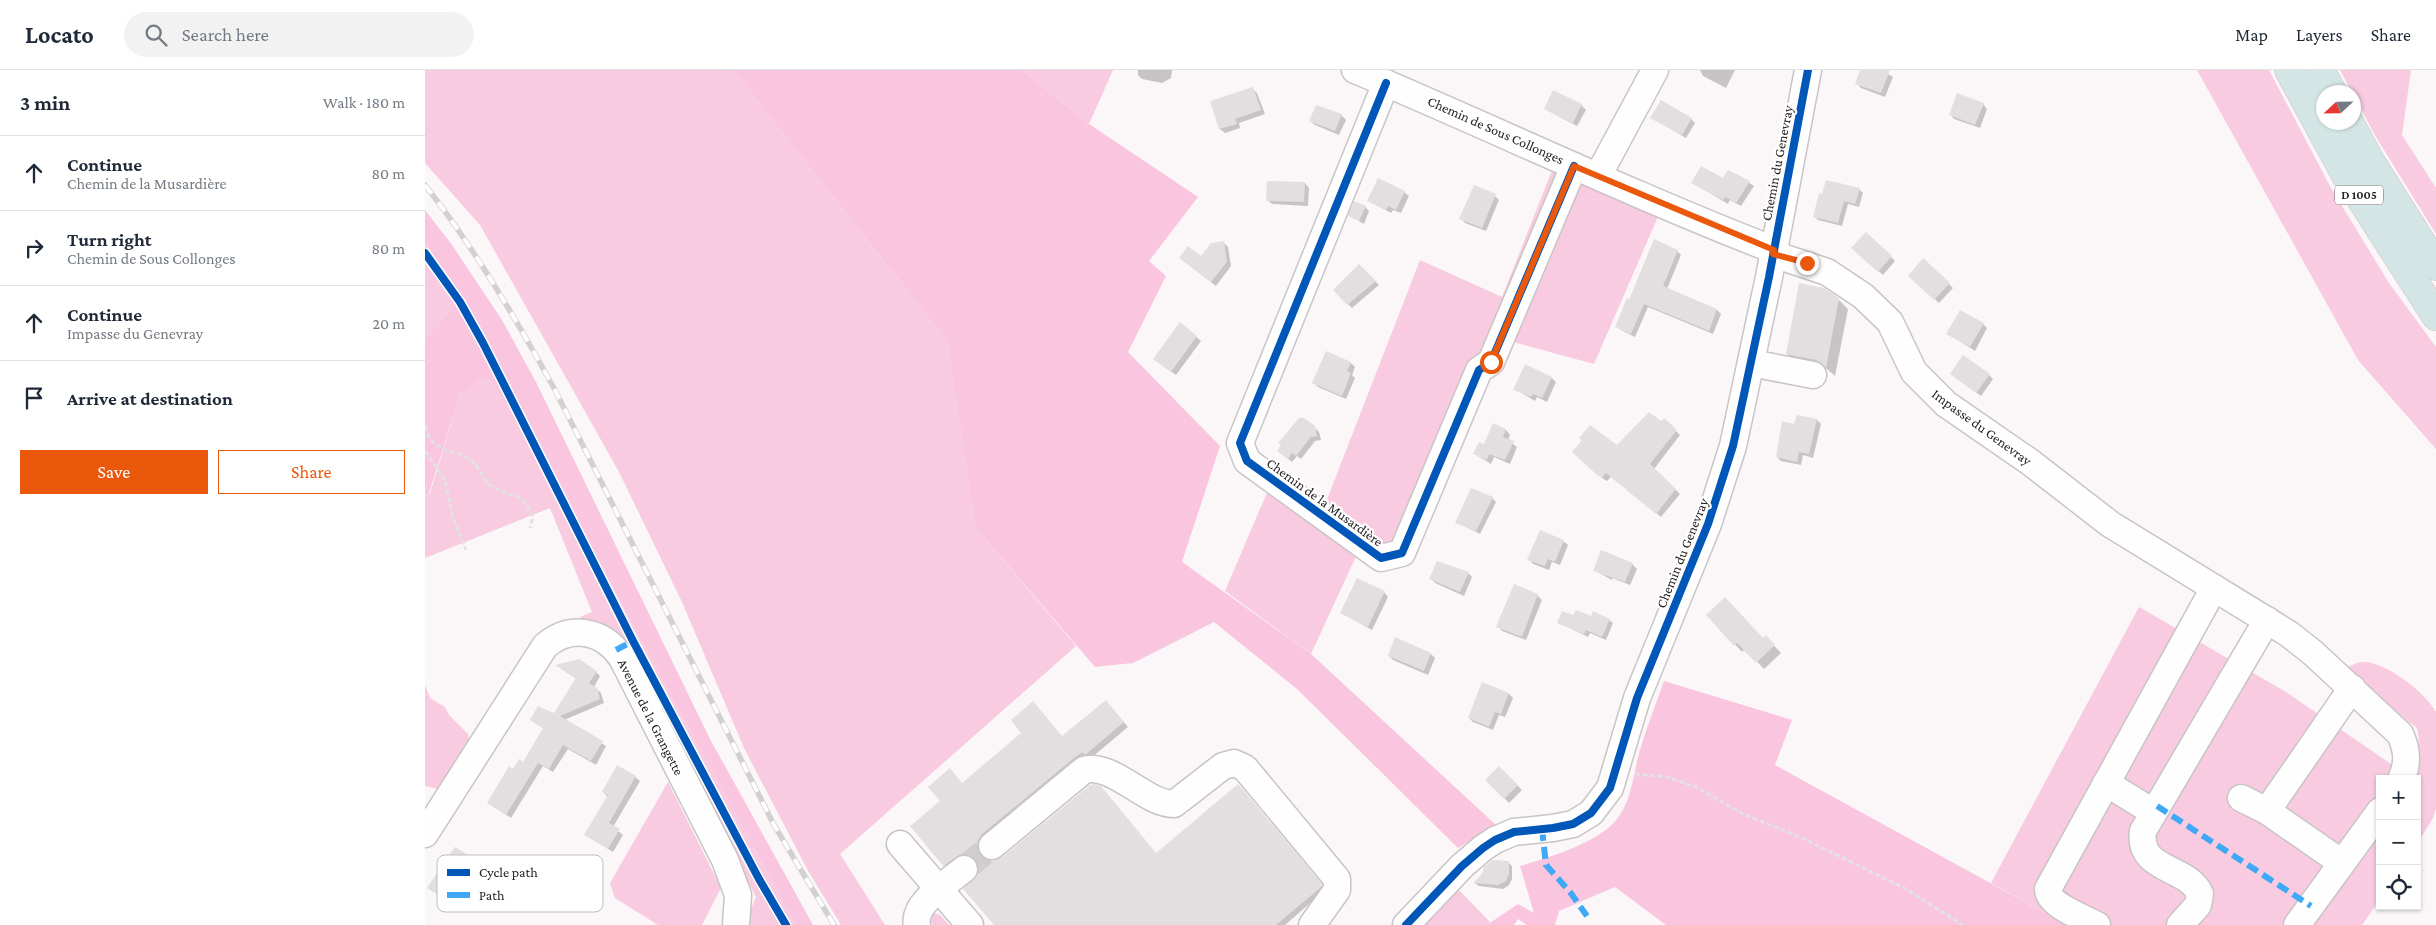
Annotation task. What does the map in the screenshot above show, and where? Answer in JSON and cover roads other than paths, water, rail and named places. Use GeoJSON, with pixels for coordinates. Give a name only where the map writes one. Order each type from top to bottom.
{"type":"FeatureCollection","features":[{"type":"Feature","properties":{"kind":"highway","name":"D 1005"},"geometry":{"type":"LineString","coordinates":[[2289,70],[2347,177],[2436,316]]}},
{"type":"Feature","properties":{"kind":"highway"},"geometry":{"type":"LineString","coordinates":[[2320,70],[2328,85]]}},
{"type":"Feature","properties":{"kind":"highway","name":"D 1005"},"geometry":{"type":"LineString","coordinates":[[2353,130],[2370,161],[2436,266]]}},
{"type":"Feature","properties":{"kind":"street","name":"Chemin de Sous Collonges"},"geometry":{"type":"LineString","coordinates":[[1355,70],[1773,252]]}},
{"type":"Feature","properties":{"kind":"street"},"geometry":{"type":"LineString","coordinates":[[1598,176],[1655,70]]}},
{"type":"Feature","properties":{"kind":"street","name":"Chemin du Genevray"},"geometry":{"type":"LineString","coordinates":[[1406,925],[1462,866],[1495,840],[1514,832],[1563,827],[1591,813],[1605,798],[1637,698],[1720,490],[1733,446],[1808,70]]}},
{"type":"Feature","properties":{"kind":"street","name":"Chemin de la Musardière"},"geometry":{"type":"LineString","coordinates":[[1387,83],[1240,443],[1247,461],[1381,558],[1403,553],[1479,370],[1491,362],[1574,166]]}},
{"type":"Feature","properties":{"kind":"street","name":"Impasse du Genevray"},"geometry":{"type":"LineString","coordinates":[[1773,252],[1827,272],[1863,296],[1890,322],[1914,372],[1940,399],[2030,462],[2110,524],[2300,642],[2352,688],[2399,734],[2406,751],[2407,761],[2402,775]]}},
{"type":"Feature","properties":{"kind":"street"},"geometry":{"type":"LineString","coordinates":[[1751,363],[1813,375]]}},
{"type":"Feature","properties":{"kind":"street"},"geometry":{"type":"LineString","coordinates":[[2097,925],[2054,902],[2048,894],[2048,889],[2214,588]]}},
{"type":"Feature","properties":{"kind":"street"},"geometry":{"type":"LineString","coordinates":[[2180,925],[2197,905],[2200,894],[2194,885],[2154,861],[2145,851],[2142,838],[2143,831],[2267,620]]}},
{"type":"Feature","properties":{"kind":"street","name":"Avenue de la Grangette"},"geometry":{"type":"LineString","coordinates":[[425,834],[545,646],[567,634],[575,632],[591,633],[609,643],[622,658],[725,860],[738,895],[736,925]]}},
{"type":"Feature","properties":{"kind":"street"},"geometry":{"type":"LineString","coordinates":[[2267,812],[2352,688]]}},
{"type":"Feature","properties":{"kind":"street"},"geometry":{"type":"LineString","coordinates":[[992,846],[1084,770],[1090,768],[1102,771],[1163,802],[1174,804],[1223,766],[1234,763],[1245,768],[1337,879],[1337,890],[1312,925]]}},
{"type":"Feature","properties":{"kind":"street"},"geometry":{"type":"LineString","coordinates":[[2105,783],[2153,812]]}},
{"type":"Feature","properties":{"kind":"street"},"geometry":{"type":"LineString","coordinates":[[2241,798],[2267,812],[2342,862]]}},
{"type":"Feature","properties":{"kind":"street"},"geometry":{"type":"LineString","coordinates":[[2297,925],[2376,816]]}},
{"type":"Feature","properties":{"kind":"street"},"geometry":{"type":"LineString","coordinates":[[900,844],[970,925]]}},
{"type":"Feature","properties":{"kind":"street"},"geometry":{"type":"LineString","coordinates":[[917,925],[916,918],[919,908],[965,869]]}},
{"type":"Feature","properties":{"kind":"tunnel"},"geometry":{"type":"LineString","coordinates":[[964,869],[992,846]]}},
{"type":"Feature","properties":{"kind":"railway"},"geometry":{"type":"LineString","coordinates":[[425,185],[461,234],[494,285],[555,390],[774,825],[834,925]]}}]}
